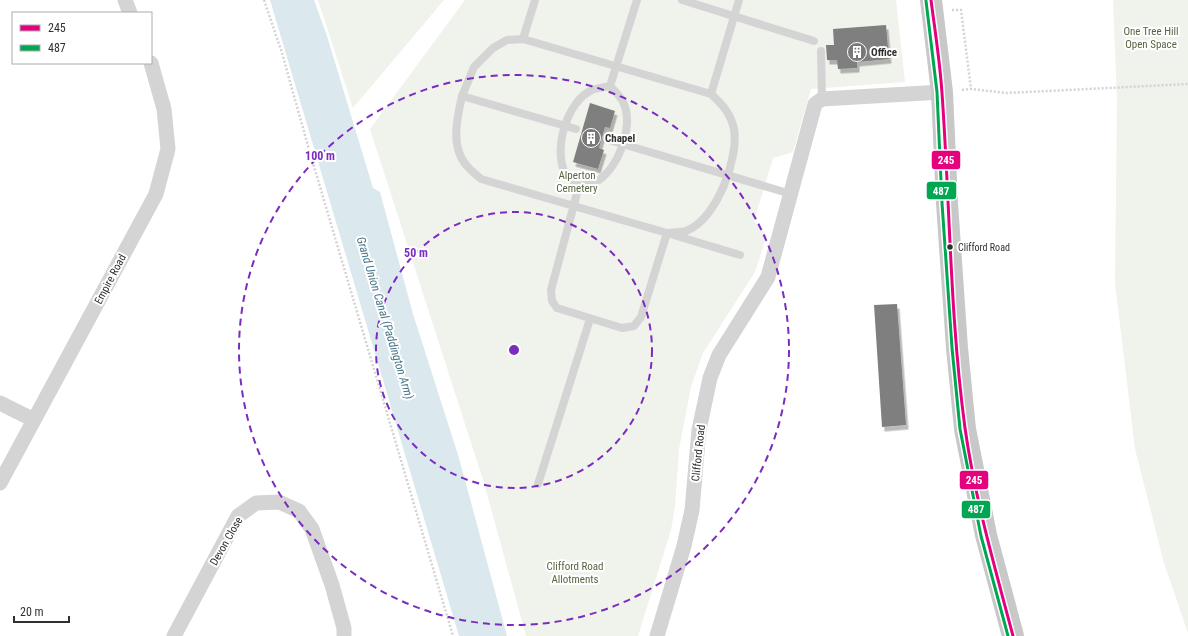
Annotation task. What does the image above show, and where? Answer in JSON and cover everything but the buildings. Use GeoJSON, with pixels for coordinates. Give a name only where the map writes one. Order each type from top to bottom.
{"type":"FeatureCollection","features":[{"type":"Feature","properties":{"kind":"main road"},"geometry":{"type":"LineString","coordinates":[[932,5],[942,92],[947,211],[957,348],[965,429],[986,535],[1013,636]]}},
{"type":"Feature","properties":{"kind":"street"},"geometry":{"type":"LineString","coordinates":[[125,0],[130,12]]}},
{"type":"Feature","properties":{"kind":"street","name":"Empire Road"},"geometry":{"type":"LineString","coordinates":[[0,483],[156,194],[168,149],[164,109],[151,64]]}},
{"type":"Feature","properties":{"kind":"street"},"geometry":{"type":"LineString","coordinates":[[822,99],[942,92]]}},
{"type":"Feature","properties":{"kind":"street","name":"Clifford Road"},"geometry":{"type":"LineString","coordinates":[[657,636],[684,546],[692,510],[699,430],[710,378],[719,355],[768,277],[815,104],[822,99]]}},
{"type":"Feature","properties":{"kind":"street"},"geometry":{"type":"LineString","coordinates":[[0,404],[34,420]]}},
{"type":"Feature","properties":{"kind":"street","name":"Devon Close"},"geometry":{"type":"LineString","coordinates":[[174,636],[238,516],[256,503],[279,502],[299,512],[312,529],[332,585],[344,636]]}},
{"type":"Feature","properties":{"kind":"lane"},"geometry":{"type":"LineString","coordinates":[[523,39],[535,0]]}},
{"type":"Feature","properties":{"kind":"lane"},"geometry":{"type":"LineString","coordinates":[[610,86],[637,0]]}},
{"type":"Feature","properties":{"kind":"lane"},"geometry":{"type":"LineString","coordinates":[[682,0],[814,41]]}},
{"type":"Feature","properties":{"kind":"lane"},"geometry":{"type":"LineString","coordinates":[[711,94],[739,0]]}},
{"type":"Feature","properties":{"kind":"lane"},"geometry":{"type":"LineString","coordinates":[[667,233],[688,230],[705,217],[716,202],[728,175],[735,148],[734,128],[725,106],[711,94],[523,39],[507,40],[493,48],[474,67],[462,96],[456,125],[459,150],[466,166],[481,179],[740,255]]}},
{"type":"Feature","properties":{"kind":"lane"},"geometry":{"type":"LineString","coordinates":[[821,51],[822,99]]}},
{"type":"Feature","properties":{"kind":"lane"},"geometry":{"type":"LineString","coordinates":[[579,186],[565,173],[561,149],[564,126],[576,102],[591,90],[610,86]]}},
{"type":"Feature","properties":{"kind":"lane"},"geometry":{"type":"LineString","coordinates":[[579,186],[598,181],[614,165],[624,144],[626,117],[622,100],[610,86]]}},
{"type":"Feature","properties":{"kind":"lane"},"geometry":{"type":"LineString","coordinates":[[462,96],[576,129]]}},
{"type":"Feature","properties":{"kind":"lane"},"geometry":{"type":"LineString","coordinates":[[608,140],[791,194]]}},
{"type":"Feature","properties":{"kind":"lane"},"geometry":{"type":"LineString","coordinates":[[579,186],[550,290],[552,301],[557,308],[622,328],[634,326],[641,317],[667,233]]}},
{"type":"Feature","properties":{"kind":"lane"},"geometry":{"type":"LineString","coordinates":[[538,484],[590,319]]}},
{"type":"Feature","properties":{"kind":"path"},"geometry":{"type":"LineString","coordinates":[[264,0],[282,53],[312,161],[453,636]]}},
{"type":"Feature","properties":{"kind":"path"},"geometry":{"type":"LineString","coordinates":[[932,5],[961,10],[971,89]]}},
{"type":"Feature","properties":{"kind":"path"},"geometry":{"type":"LineString","coordinates":[[942,92],[971,89],[1007,93],[1188,84]]}},
{"type":"Feature","properties":{"kind":"green space"},"geometry":{"type":"Polygon","coordinates":[[[318,0],[444,0],[353,108],[318,0]]]}},
{"type":"Feature","properties":{"kind":"green space","name":"Alperton Cemetery"},"geometry":{"type":"Polygon","coordinates":[[[465,0],[896,0],[905,82],[811,89],[793,152],[773,158],[754,221],[767,235],[755,272],[703,353],[691,387],[679,449],[675,507],[671,530],[638,636],[526,636],[484,483],[370,129],[465,0]]]}},
{"type":"Feature","properties":{"kind":"green space","name":"One Tree Hill Open Space"},"geometry":{"type":"Polygon","coordinates":[[[1113,0],[1188,0],[1188,633],[1164,563],[1135,449],[1115,283],[1117,99],[1113,0]]]}},
{"type":"Feature","properties":{"kind":"water","name":"Grand Union Canal (Paddington Arm)"},"geometry":{"type":"Polygon","coordinates":[[[270,0],[314,0],[327,36],[373,188],[380,192],[413,314],[459,458],[507,636],[459,636],[270,0]]]}},
{"type":"Feature","properties":{"kind":"transit line","name":"245"},"geometry":{"type":"LineString","coordinates":[[931,0],[941,81],[953,303],[965,428],[974,481],[1013,636]]}},
{"type":"Feature","properties":{"kind":"transit line","name":"487"},"geometry":{"type":"LineString","coordinates":[[926,1],[937,92],[942,203],[952,348],[960,429],[981,536],[1008,636]]}},
{"type":"Feature","properties":{"kind":"place","name":"Office"},"geometry":{"type":"Point","coordinates":[857,52]}},
{"type":"Feature","properties":{"kind":"place","name":"Chapel"},"geometry":{"type":"Point","coordinates":[591,138]}},
{"type":"Feature","properties":{"kind":"place","name":"Clifford Road"},"geometry":{"type":"Point","coordinates":[950,247]}},
{"type":"Feature","properties":{"kind":"park label","name":"Clifford Road Allotments"},"geometry":{"type":"Point","coordinates":[575,572]}}]}
